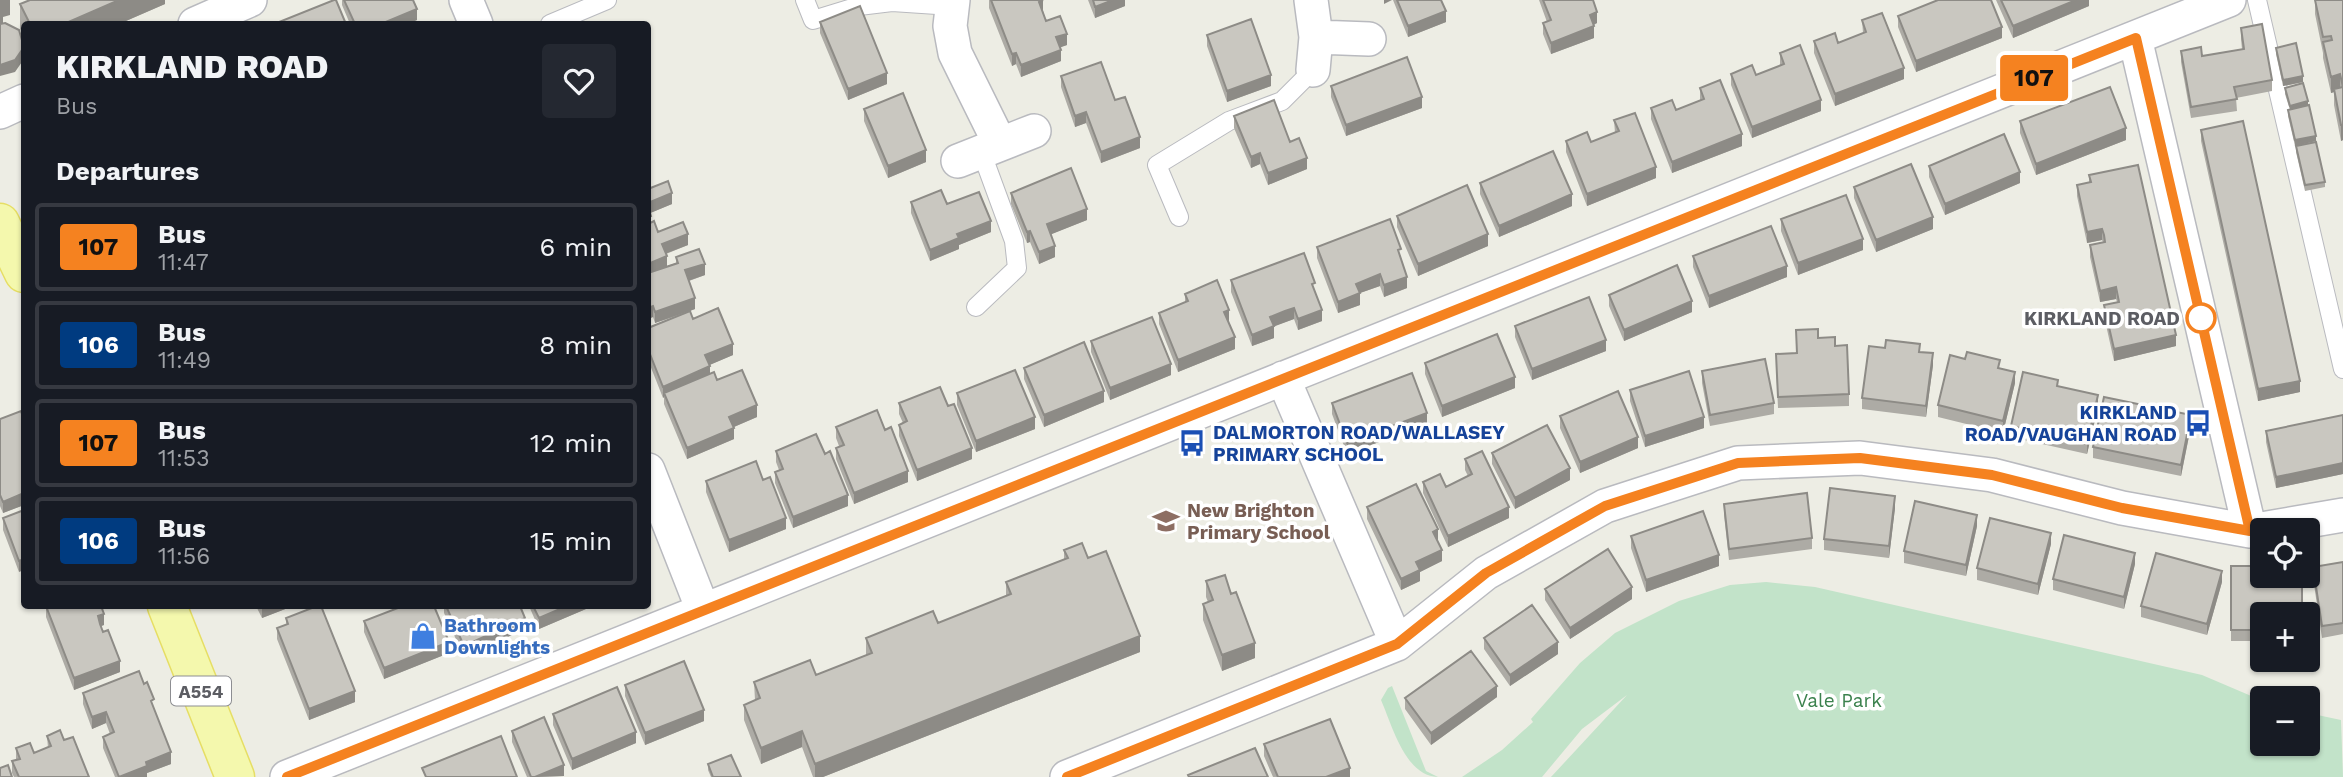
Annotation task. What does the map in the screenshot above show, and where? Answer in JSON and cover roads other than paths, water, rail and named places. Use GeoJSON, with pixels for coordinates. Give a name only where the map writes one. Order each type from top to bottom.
{"type":"FeatureCollection","features":[{"type":"Feature","properties":{"kind":"main road"},"geometry":{"type":"LineString","coordinates":[[0,223],[21,267]]}},
{"type":"Feature","properties":{"kind":"main road","name":"A554"},"geometry":{"type":"LineString","coordinates":[[167,609],[227,774]]}},
{"type":"Feature","properties":{"kind":"street"},"geometry":{"type":"LineString","coordinates":[[201,15],[250,0]]}},
{"type":"Feature","properties":{"kind":"street"},"geometry":{"type":"LineString","coordinates":[[466,0],[475,21]]}},
{"type":"Feature","properties":{"kind":"street"},"geometry":{"type":"LineString","coordinates":[[1311,0],[1316,37],[1312,69]]}},
{"type":"Feature","properties":{"kind":"street"},"geometry":{"type":"LineString","coordinates":[[287,777],[2229,0]]}},
{"type":"Feature","properties":{"kind":"street"},"geometry":{"type":"LineString","coordinates":[[952,3],[950,26],[980,152],[1034,131]]}},
{"type":"Feature","properties":{"kind":"street"},"geometry":{"type":"LineString","coordinates":[[1316,37],[1370,39]]}},
{"type":"Feature","properties":{"kind":"street"},"geometry":{"type":"LineString","coordinates":[[1067,777],[1397,644],[1486,573],[1605,506],[1738,463],[1860,458],[1992,475],[2122,508],[2250,531],[2136,38]]}},
{"type":"Feature","properties":{"kind":"street"},"geometry":{"type":"LineString","coordinates":[[0,112],[21,102]]}},
{"type":"Feature","properties":{"kind":"street"},"geometry":{"type":"LineString","coordinates":[[1283,378],[1397,644]]}},
{"type":"Feature","properties":{"kind":"street"},"geometry":{"type":"LineString","coordinates":[[651,478],[703,610]]}},
{"type":"Feature","properties":{"kind":"street"},"geometry":{"type":"LineString","coordinates":[[2320,519],[2343,515]]}},
{"type":"Feature","properties":{"kind":"lane"},"geometry":{"type":"LineString","coordinates":[[557,21],[607,0]]}},
{"type":"Feature","properties":{"kind":"lane"},"geometry":{"type":"LineString","coordinates":[[805,0],[813,20],[859,6],[892,2],[952,3]]}},
{"type":"Feature","properties":{"kind":"lane"},"geometry":{"type":"LineString","coordinates":[[2258,0],[2343,369]]}},
{"type":"Feature","properties":{"kind":"lane"},"geometry":{"type":"LineString","coordinates":[[1179,217],[1157,165],[1229,121],[1282,101],[1312,69]]}},
{"type":"Feature","properties":{"kind":"lane"},"geometry":{"type":"LineString","coordinates":[[976,307],[1017,268],[1014,241],[980,152]]}},
{"type":"Feature","properties":{"kind":"place","name":"KIRKLAND ROAD"},"geometry":{"type":"Point","coordinates":[2201,318]}},
{"type":"Feature","properties":{"kind":"place","name":"KIRKLAND ROAD/VAUGHAN ROAD"},"geometry":{"type":"Point","coordinates":[2198,423]}},
{"type":"Feature","properties":{"kind":"place","name":"DALMORTON ROAD/WALLASEY PRIMARY SCHOOL"},"geometry":{"type":"Point","coordinates":[1192,443]}},
{"type":"Feature","properties":{"kind":"place","name":"New Brighton Primary School"},"geometry":{"type":"Point","coordinates":[1166,521]}},
{"type":"Feature","properties":{"kind":"place","name":"Bathroom Downlights"},"geometry":{"type":"Point","coordinates":[423,636]}},
{"type":"Feature","properties":{"kind":"park label","name":"Vale Park"},"geometry":{"type":"Point","coordinates":[1839,700]}}]}
